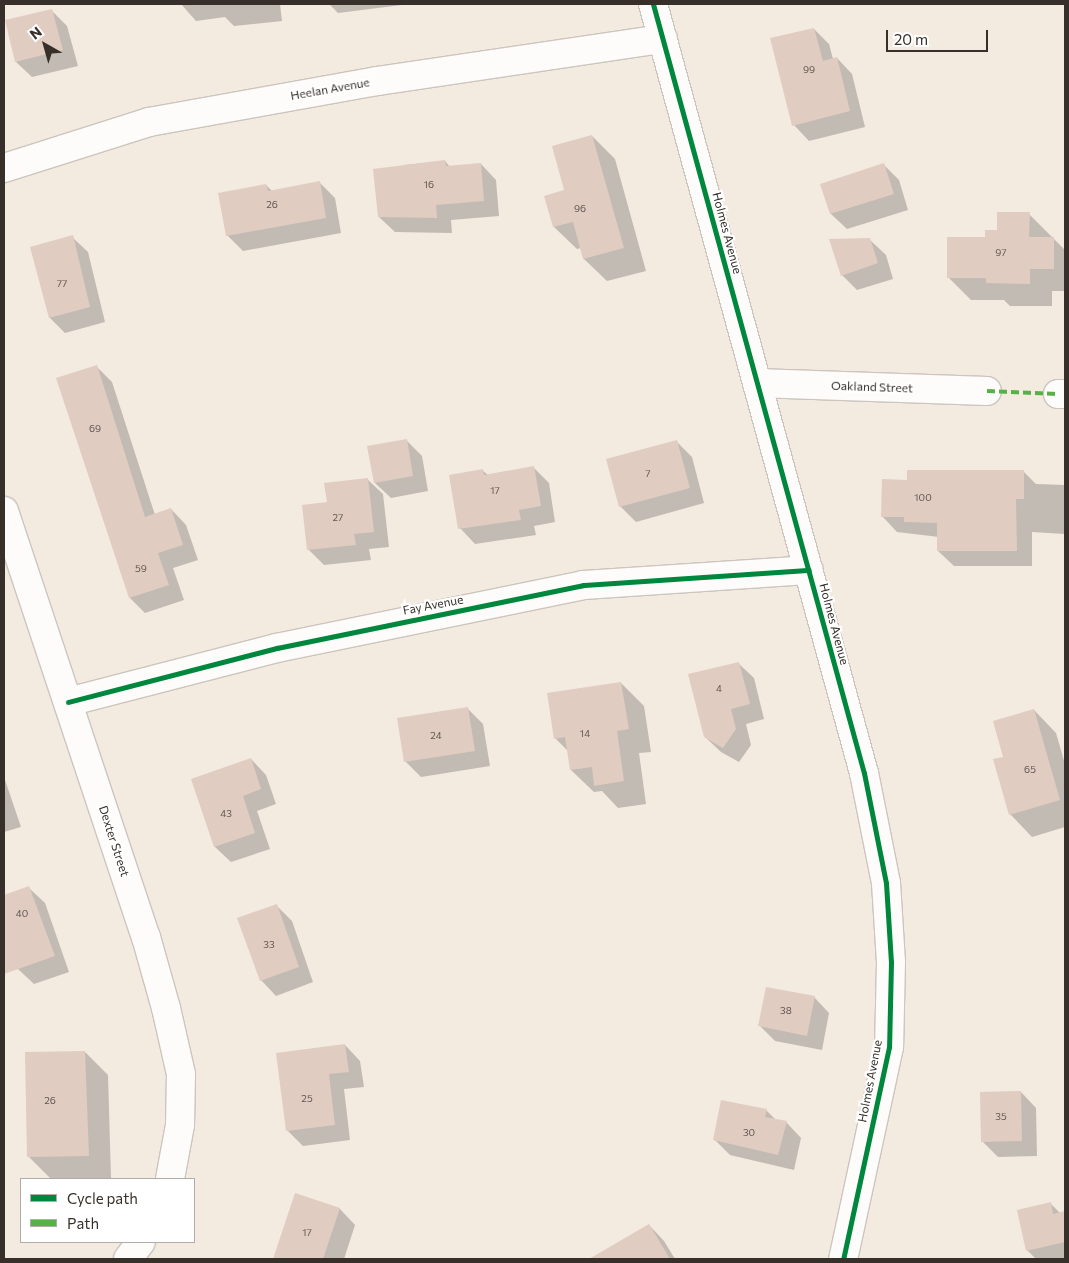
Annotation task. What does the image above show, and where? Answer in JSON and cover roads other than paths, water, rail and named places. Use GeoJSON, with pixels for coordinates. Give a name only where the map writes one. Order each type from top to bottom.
{"type":"FeatureCollection","features":[{"type":"Feature","properties":{"kind":"street","name":"Holmes Avenue"},"geometry":{"type":"LineString","coordinates":[[653,4],[864,773],[886,883],[891,962],[889,1047],[843,1259]]}},
{"type":"Feature","properties":{"kind":"street","name":"Heelan Avenue"},"geometry":{"type":"LineString","coordinates":[[4,168],[149,122],[377,81],[663,39]]}},
{"type":"Feature","properties":{"kind":"street","name":"Oakland Street"},"geometry":{"type":"LineString","coordinates":[[757,383],[988,391]]}},
{"type":"Feature","properties":{"kind":"street","name":"Dexter Street"},"geometry":{"type":"LineString","coordinates":[[4,511],[146,937],[181,1074],[180,1125],[170,1178]]}},
{"type":"Feature","properties":{"kind":"street","name":"Fay Avenue"},"geometry":{"type":"LineString","coordinates":[[68,702],[276,648],[583,585],[809,570]]}},
{"type":"Feature","properties":{"kind":"street"},"geometry":{"type":"LineString","coordinates":[[128,1259],[140,1243]]}}]}
